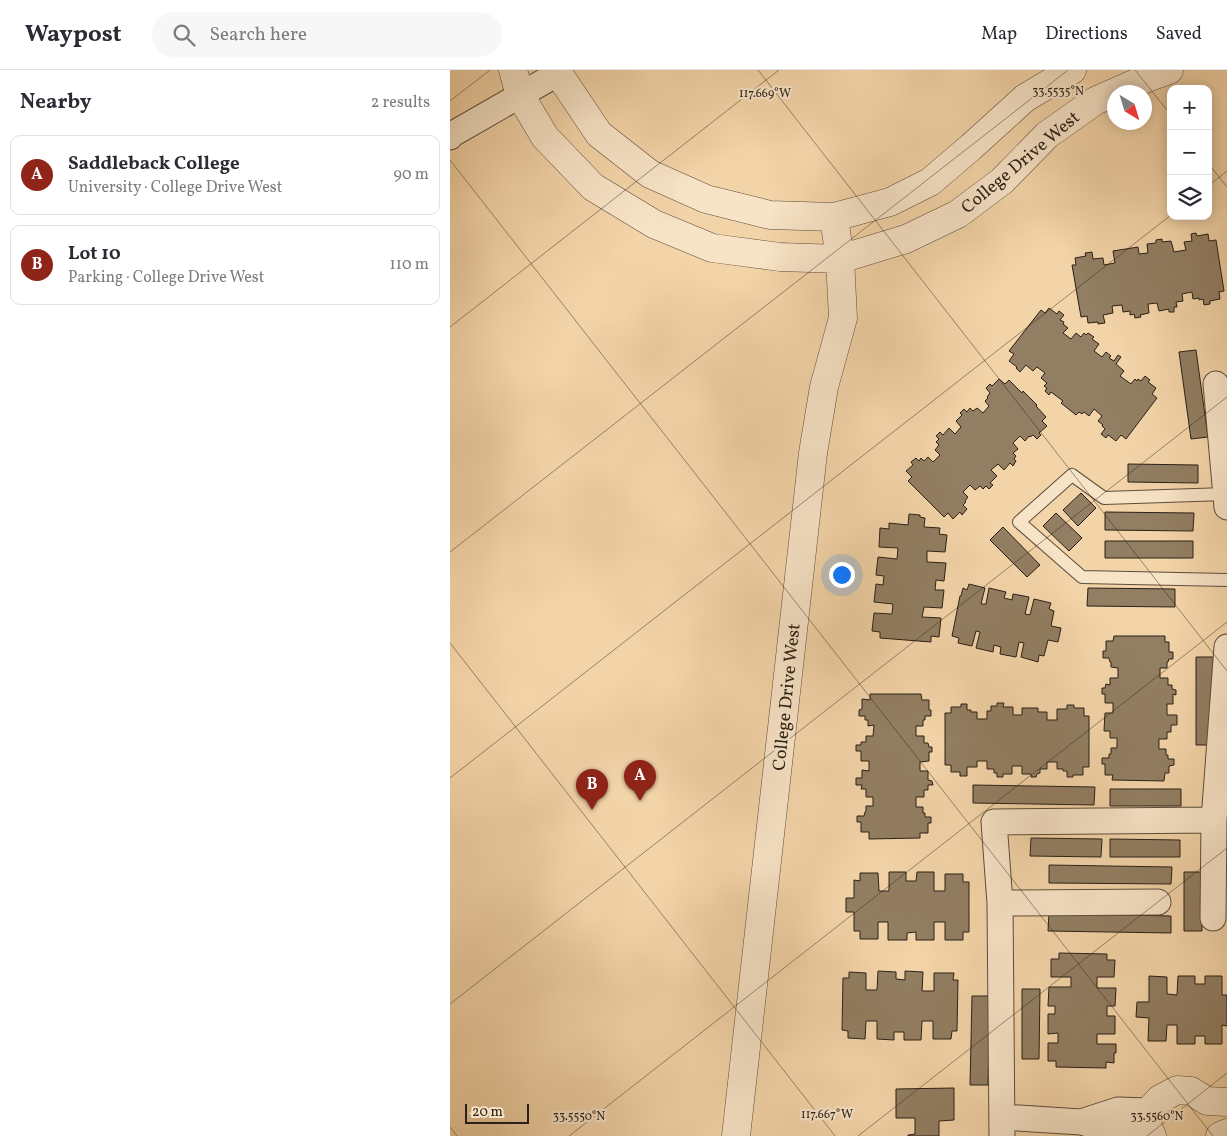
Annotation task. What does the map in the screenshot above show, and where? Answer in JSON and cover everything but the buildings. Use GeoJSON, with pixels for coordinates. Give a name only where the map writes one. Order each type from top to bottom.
{"type":"FeatureCollection","features":[{"type":"Feature","properties":{"kind":"street"},"geometry":{"type":"LineString","coordinates":[[450,137],[516,82],[557,72],[599,134],[650,174],[706,200],[770,215],[834,217],[890,202],[930,182],[1025,98],[1072,70]]}},
{"type":"Feature","properties":{"kind":"street","name":"College Drive West"},"geometry":{"type":"LineString","coordinates":[[516,82],[546,137],[593,187],[654,224],[712,248],[780,257],[840,259],[906,239],[958,214],[1002,181],[1047,135],[1095,101],[1169,70]]}},
{"type":"Feature","properties":{"kind":"street","name":"College Drive West"},"geometry":{"type":"LineString","coordinates":[[736,1136],[813,453],[824,386],[843,318],[840,259],[834,217]]}},
{"type":"Feature","properties":{"kind":"street"},"geometry":{"type":"LineString","coordinates":[[1216,384],[1226,500]]}},
{"type":"Feature","properties":{"kind":"street"},"geometry":{"type":"LineString","coordinates":[[1214,918],[1214,820],[1227,647]]}},
{"type":"Feature","properties":{"kind":"street"},"geometry":{"type":"LineString","coordinates":[[1214,820],[994,822],[1000,903],[1002,1126],[1081,1122],[1118,1110],[1151,1124],[1160,1099],[1177,1090],[1191,1091],[1207,1101],[1227,1102]]}},
{"type":"Feature","properties":{"kind":"street"},"geometry":{"type":"LineString","coordinates":[[1000,903],[1158,902]]}},
{"type":"Feature","properties":{"kind":"street"},"geometry":{"type":"LineString","coordinates":[[1081,1122],[1127,1135],[1138,1136]]}},
{"type":"Feature","properties":{"kind":"street"},"geometry":{"type":"LineString","coordinates":[[1220,1136],[1227,1134]]}},
{"type":"Feature","properties":{"kind":"lane"},"geometry":{"type":"LineString","coordinates":[[1226,500],[1104,498],[1072,475],[1019,522],[1082,576],[1227,580]]}},
{"type":"Feature","properties":{"kind":"place","name":"Saddleback College"},"geometry":{"type":"Point","coordinates":[640,801]}},
{"type":"Feature","properties":{"kind":"place","name":"Lot 10"},"geometry":{"type":"Point","coordinates":[592,810]}}]}
